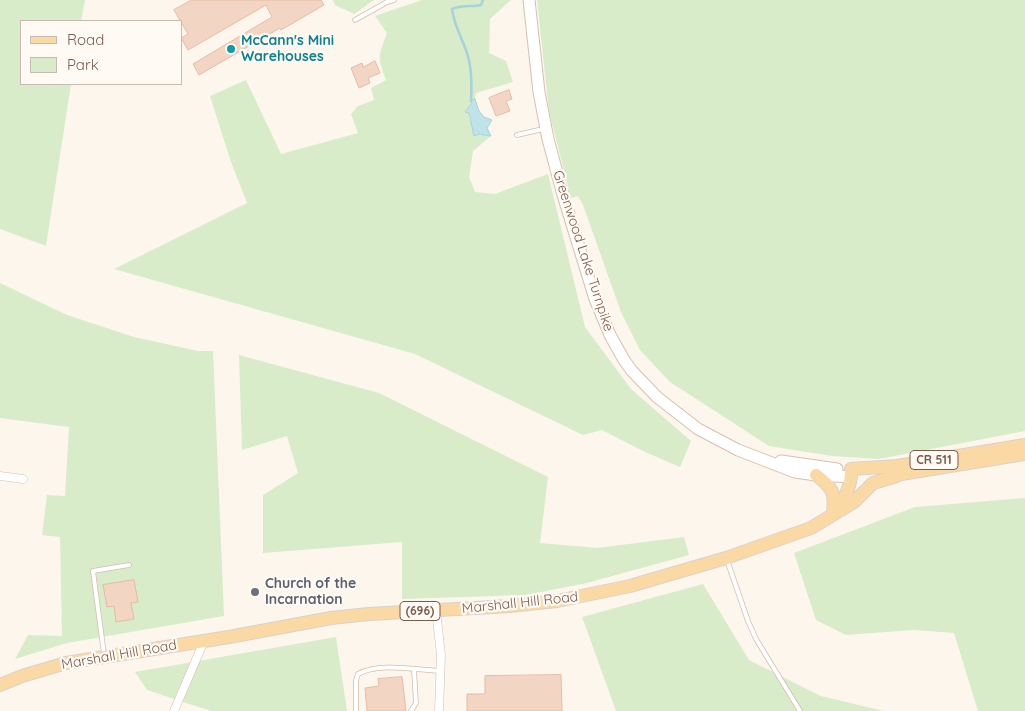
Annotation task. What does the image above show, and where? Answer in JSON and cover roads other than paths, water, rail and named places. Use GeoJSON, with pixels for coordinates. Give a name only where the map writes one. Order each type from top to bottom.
{"type":"FeatureCollection","features":[{"type":"Feature","properties":{"kind":"main road","name":"Greenwood Lake Turnpike"},"geometry":{"type":"LineString","coordinates":[[529,0],[545,128],[563,195],[595,299],[603,320],[624,360],[656,396],[698,429],[722,443],[795,472],[816,475],[851,473],[1025,445]]}},
{"type":"Feature","properties":{"kind":"main road","name":"Greenwood Lake Turnpike"},"geometry":{"type":"LineString","coordinates":[[760,458],[851,473],[897,476],[1025,454]]}},
{"type":"Feature","properties":{"kind":"main road","name":"Marshall Hill Road"},"geometry":{"type":"LineString","coordinates":[[0,685],[40,670],[66,663],[331,618],[510,606],[594,595],[726,558],[810,528],[833,516],[846,497],[851,473]]}},
{"type":"Feature","properties":{"kind":"main road"},"geometry":{"type":"LineString","coordinates":[[816,475],[827,483],[833,492],[833,516]]}},
{"type":"Feature","properties":{"kind":"main road"},"geometry":{"type":"LineString","coordinates":[[833,516],[854,502],[873,483],[897,476]]}},
{"type":"Feature","properties":{"kind":"street"},"geometry":{"type":"LineString","coordinates":[[0,476],[23,479]]}},
{"type":"Feature","properties":{"kind":"street"},"geometry":{"type":"LineString","coordinates":[[436,610],[441,671],[439,711]]}},
{"type":"Feature","properties":{"kind":"street"},"geometry":{"type":"LineString","coordinates":[[174,711],[204,641]]}},
{"type":"Feature","properties":{"kind":"lane"},"geometry":{"type":"LineString","coordinates":[[356,20],[394,0]]}},
{"type":"Feature","properties":{"kind":"lane"},"geometry":{"type":"LineString","coordinates":[[517,135],[545,128]]}},
{"type":"Feature","properties":{"kind":"lane"},"geometry":{"type":"LineString","coordinates":[[726,558],[748,622],[756,639],[800,711]]}},
{"type":"Feature","properties":{"kind":"lane"},"geometry":{"type":"LineString","coordinates":[[105,656],[93,571],[129,565]]}},
{"type":"Feature","properties":{"kind":"lane"},"geometry":{"type":"LineString","coordinates":[[356,711],[356,680],[358,674],[364,670],[378,668],[441,671]]}},
{"type":"Feature","properties":{"kind":"lane"},"geometry":{"type":"LineString","coordinates":[[411,711],[416,703],[414,670]]}},
{"type":"Feature","properties":{"kind":"water"},"geometry":{"type":"Polygon","coordinates":[[[475,99],[479,111],[484,117],[492,120],[487,128],[491,136],[479,134],[474,136],[469,113],[465,112],[472,103],[471,101],[475,99]]]}},
{"type":"Feature","properties":{"kind":"waterway"},"geometry":{"type":"LineString","coordinates":[[471,101],[470,65],[454,21],[452,9],[481,5],[483,0]]}},
{"type":"Feature","properties":{"kind":"place","name":"McCann's Mini Warehouses"},"geometry":{"type":"Point","coordinates":[231,49]}},
{"type":"Feature","properties":{"kind":"place","name":"Church of the Incarnation"},"geometry":{"type":"Point","coordinates":[255,592]}}]}
